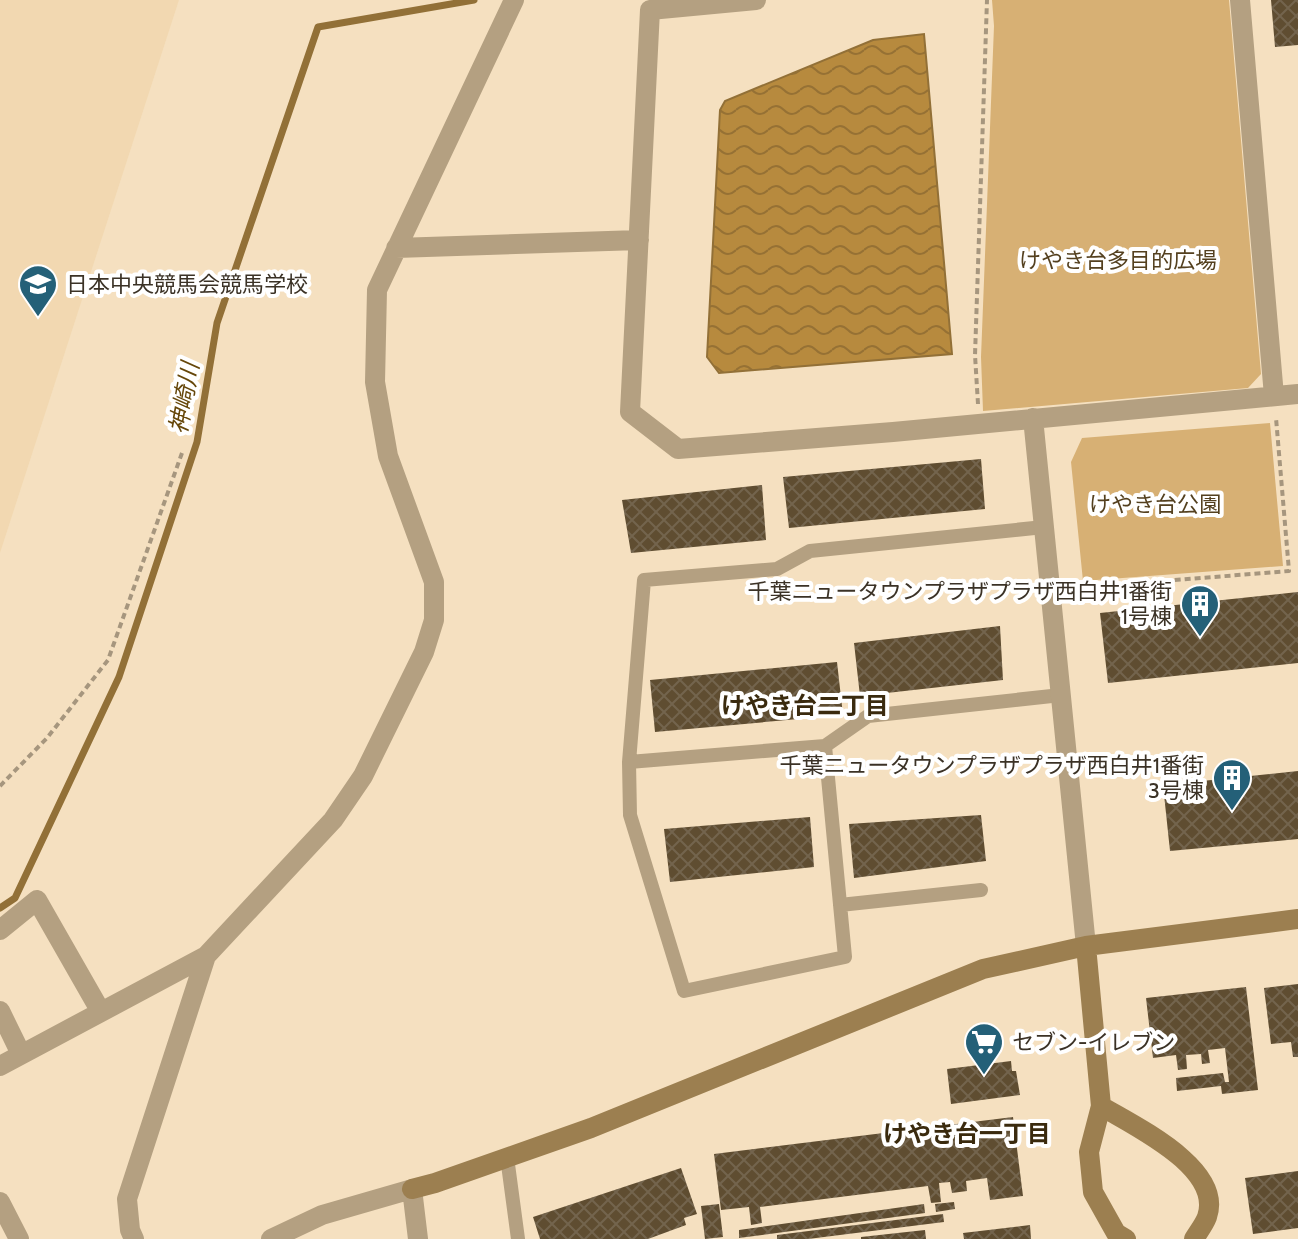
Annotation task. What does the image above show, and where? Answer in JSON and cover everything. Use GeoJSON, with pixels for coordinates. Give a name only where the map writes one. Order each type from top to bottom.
{"type":"FeatureCollection","features":[{"type":"Feature","properties":{"kind":"street"},"geometry":{"type":"LineString","coordinates":[[0,1066],[206,956],[333,820],[363,776],[424,652],[434,620],[434,582],[388,456],[375,382],[377,290],[514,0]]}},
{"type":"Feature","properties":{"kind":"street"},"geometry":{"type":"LineString","coordinates":[[756,0],[650,10],[630,412],[678,449],[1033,418],[1275,406],[1298,394]]}},
{"type":"Feature","properties":{"kind":"street"},"geometry":{"type":"LineString","coordinates":[[1240,0],[1275,406]]}},
{"type":"Feature","properties":{"kind":"street"},"geometry":{"type":"LineString","coordinates":[[396,248],[639,240]]}},
{"type":"Feature","properties":{"kind":"street"},"geometry":{"type":"LineString","coordinates":[[1033,418],[1101,1106],[1089,1152],[1093,1192],[1116,1233],[1126,1239]]}},
{"type":"Feature","properties":{"kind":"street"},"geometry":{"type":"LineString","coordinates":[[0,930],[37,900],[101,1012]]}},
{"type":"Feature","properties":{"kind":"street"},"geometry":{"type":"LineString","coordinates":[[271,1239],[322,1215],[412,1189],[591,1128],[971,974],[1086,946],[1298,919]]}},
{"type":"Feature","properties":{"kind":"street"},"geometry":{"type":"LineString","coordinates":[[134,1239],[127,1199],[206,956]]}},
{"type":"Feature","properties":{"kind":"street"},"geometry":{"type":"LineString","coordinates":[[0,1011],[21,1054]]}},
{"type":"Feature","properties":{"kind":"street"},"geometry":{"type":"LineString","coordinates":[[1101,1106],[1172,1148],[1206,1186],[1208,1215],[1194,1239]]}},
{"type":"Feature","properties":{"kind":"street"},"geometry":{"type":"LineString","coordinates":[[412,1189],[418,1239]]}},
{"type":"Feature","properties":{"kind":"street"},"geometry":{"type":"LineString","coordinates":[[0,1202],[19,1239]]}},
{"type":"Feature","properties":{"kind":"lane"},"geometry":{"type":"LineString","coordinates":[[825,746],[845,957],[684,991],[630,815],[629,762],[644,580],[777,569],[810,551],[1044,527]]}},
{"type":"Feature","properties":{"kind":"lane"},"geometry":{"type":"LineString","coordinates":[[629,762],[825,746],[868,716],[1061,695]]}},
{"type":"Feature","properties":{"kind":"lane"},"geometry":{"type":"LineString","coordinates":[[840,905],[981,890]]}},
{"type":"Feature","properties":{"kind":"lane"},"geometry":{"type":"LineString","coordinates":[[507,1157],[518,1239]]}},
{"type":"Feature","properties":{"kind":"path"},"geometry":{"type":"LineString","coordinates":[[978,406],[975,355],[987,0]]}},
{"type":"Feature","properties":{"kind":"path"},"geometry":{"type":"LineString","coordinates":[[1275,406],[1289,571]]}},
{"type":"Feature","properties":{"kind":"path"},"geometry":{"type":"LineString","coordinates":[[0,786],[47,738],[108,660],[182,453]]}},
{"type":"Feature","properties":{"kind":"path"},"geometry":{"type":"LineString","coordinates":[[1075,588],[1298,570]]}},
{"type":"Feature","properties":{"kind":"shaded area","name":"日本中央競馬会競馬学校"},"geometry":{"type":"Polygon","coordinates":[[[0,0],[179,0],[0,553],[0,0]]]}},
{"type":"Feature","properties":{"kind":"green space","name":"けやき台多目的広場"},"geometry":{"type":"Polygon","coordinates":[[[992,0],[1229,0],[1261,374],[1248,388],[983,411],[981,357],[994,26],[992,0]]]}},
{"type":"Feature","properties":{"kind":"green space","name":"けやき台公園"},"geometry":{"type":"Polygon","coordinates":[[[1270,423],[1283,566],[1083,581],[1071,462],[1082,438],[1270,423]]]}},
{"type":"Feature","properties":{"kind":"water"},"geometry":{"type":"Polygon","coordinates":[[[924,34],[952,354],[719,373],[707,357],[720,110],[725,101],[873,40],[924,34]]]}},
{"type":"Feature","properties":{"kind":"building"},"geometry":{"type":"Polygon","coordinates":[[[1271,0],[1298,0],[1298,45],[1275,47],[1271,0]]]}},
{"type":"Feature","properties":{"kind":"building"},"geometry":{"type":"Polygon","coordinates":[[[981,459],[985,509],[789,528],[783,477],[981,459]]]}},
{"type":"Feature","properties":{"kind":"building"},"geometry":{"type":"Polygon","coordinates":[[[762,485],[766,540],[631,553],[622,500],[762,485]]]}},
{"type":"Feature","properties":{"kind":"building","name":"千葉ニュータウンプラザプラザ西白井1番街 1号棟"},"geometry":{"type":"Polygon","coordinates":[[[1298,592],[1298,663],[1108,683],[1100,613],[1298,592]]]}},
{"type":"Feature","properties":{"kind":"building"},"geometry":{"type":"Polygon","coordinates":[[[1000,626],[1003,680],[860,696],[854,643],[1000,626]]]}},
{"type":"Feature","properties":{"kind":"building"},"geometry":{"type":"Polygon","coordinates":[[[837,662],[843,715],[655,732],[650,680],[837,662]]]}},
{"type":"Feature","properties":{"kind":"building","name":"千葉ニュータウンプラザプラザ西白井1番街 3号棟"},"geometry":{"type":"Polygon","coordinates":[[[1298,771],[1298,839],[1170,851],[1163,785],[1298,771]]]}},
{"type":"Feature","properties":{"kind":"building"},"geometry":{"type":"Polygon","coordinates":[[[981,815],[986,861],[854,878],[849,824],[981,815]]]}},
{"type":"Feature","properties":{"kind":"building"},"geometry":{"type":"Polygon","coordinates":[[[810,817],[814,867],[670,882],[664,829],[810,817]]]}},
{"type":"Feature","properties":{"kind":"building"},"geometry":{"type":"Polygon","coordinates":[[[1298,984],[1298,1057],[1293,1057],[1291,1042],[1271,1044],[1264,988],[1298,984]]]}},
{"type":"Feature","properties":{"kind":"building"},"geometry":{"type":"Polygon","coordinates":[[[1246,987],[1258,1090],[1222,1094],[1221,1086],[1177,1091],[1176,1078],[1223,1073],[1225,1082],[1229,1082],[1225,1048],[1208,1050],[1210,1063],[1202,1064],[1201,1054],[1186,1055],[1187,1069],[1178,1070],[1176,1055],[1153,1058],[1146,998],[1246,987]]]}},
{"type":"Feature","properties":{"kind":"building"},"geometry":{"type":"Polygon","coordinates":[[[1011,1061],[1020,1095],[951,1104],[947,1069],[1011,1061]]]}},
{"type":"Feature","properties":{"kind":"building"},"geometry":{"type":"Polygon","coordinates":[[[1013,1117],[1023,1196],[990,1200],[987,1178],[966,1181],[967,1191],[952,1193],[950,1182],[939,1183],[941,1202],[931,1203],[928,1186],[760,1207],[762,1223],[751,1225],[749,1207],[721,1210],[714,1154],[1013,1117]]]}},
{"type":"Feature","properties":{"kind":"building"},"geometry":{"type":"Polygon","coordinates":[[[681,1168],[697,1214],[684,1218],[686,1225],[648,1239],[540,1239],[533,1217],[681,1168]]]}},
{"type":"Feature","properties":{"kind":"building"},"geometry":{"type":"Polygon","coordinates":[[[1298,1171],[1298,1228],[1253,1234],[1245,1178],[1298,1171]]]}},
{"type":"Feature","properties":{"kind":"building"},"geometry":{"type":"Polygon","coordinates":[[[954,1202],[955,1209],[936,1212],[935,1204],[954,1202]]]}},
{"type":"Feature","properties":{"kind":"building"},"geometry":{"type":"Polygon","coordinates":[[[719,1204],[723,1237],[705,1239],[701,1206],[719,1204]]]}},
{"type":"Feature","properties":{"kind":"building"},"geometry":{"type":"Polygon","coordinates":[[[924,1204],[925,1213],[739,1238],[739,1230],[924,1204]]]}},
{"type":"Feature","properties":{"kind":"building"},"geometry":{"type":"Polygon","coordinates":[[[943,1214],[944,1222],[808,1239],[777,1239],[777,1235],[943,1214]]]}},
{"type":"Feature","properties":{"kind":"building"},"geometry":{"type":"Polygon","coordinates":[[[1030,1225],[1031,1239],[964,1239],[963,1233],[1030,1225]]]}},
{"type":"Feature","properties":{"kind":"building"},"geometry":{"type":"Polygon","coordinates":[[[925,1230],[926,1239],[861,1239],[861,1237],[925,1230]]]}},
{"type":"Feature","properties":{"kind":"waterway","name":"神崎川"},"geometry":{"type":"LineString","coordinates":[[0,908],[15,898],[119,677],[197,442],[217,323],[318,27],[474,0]]}},
{"type":"Feature","properties":{"kind":"place","name":"日本中央競馬会競馬学校"},"geometry":{"type":"Point","coordinates":[38,318]}},
{"type":"Feature","properties":{"kind":"place","name":"千葉ニュータウンプラザプラザ西白井1番街 1号棟"},"geometry":{"type":"Point","coordinates":[1200,638]}},
{"type":"Feature","properties":{"kind":"place","name":"千葉ニュータウンプラザプラザ西白井1番街 3号棟"},"geometry":{"type":"Point","coordinates":[1232,812]}},
{"type":"Feature","properties":{"kind":"place","name":"セブン-イレブン"},"geometry":{"type":"Point","coordinates":[984,1076]}},
{"type":"Feature","properties":{"kind":"district","name":"けやき台二丁目"},"geometry":{"type":"Point","coordinates":[805,705]}},
{"type":"Feature","properties":{"kind":"district","name":"けやき台一丁目"},"geometry":{"type":"Point","coordinates":[967,1133]}}]}
